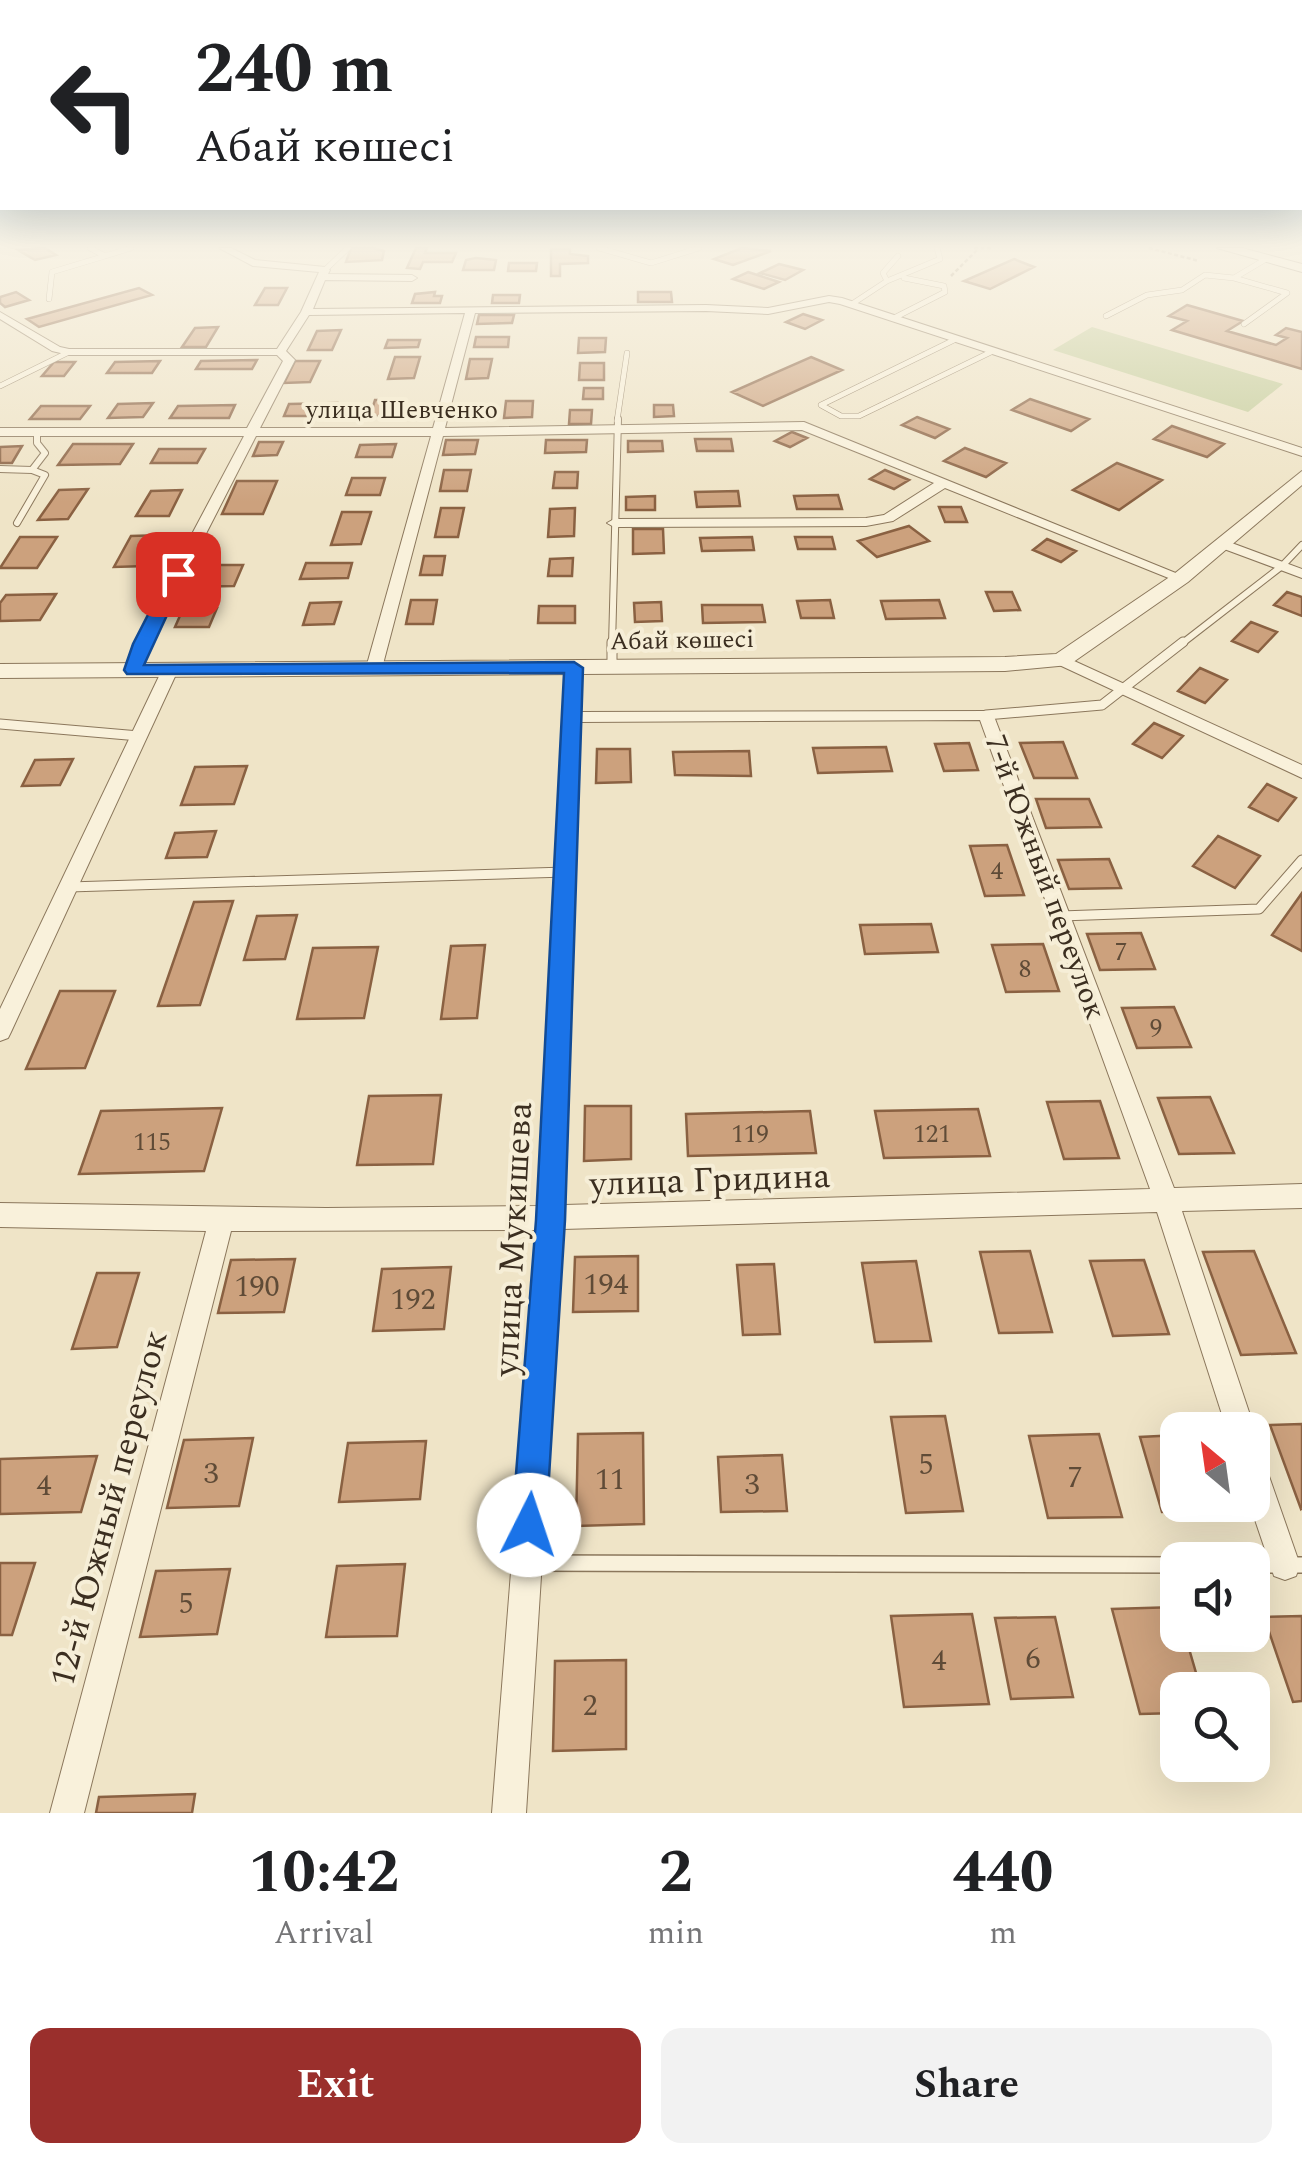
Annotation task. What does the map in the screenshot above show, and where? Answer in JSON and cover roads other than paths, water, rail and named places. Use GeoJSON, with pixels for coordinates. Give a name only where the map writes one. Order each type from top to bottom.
{"type":"FeatureCollection","features":[{"type":"Feature","properties":{"kind":"street"},"geometry":{"type":"LineString","coordinates":[[33,333],[69,352],[280,352],[288,360],[142,644],[133,670]]}},
{"type":"Feature","properties":{"kind":"street"},"geometry":{"type":"LineString","coordinates":[[280,352],[293,333]]}},
{"type":"Feature","properties":{"kind":"street"},"geometry":{"type":"LineString","coordinates":[[374,668],[464,333]]}},
{"type":"Feature","properties":{"kind":"street"},"geometry":{"type":"LineString","coordinates":[[939,333],[1302,452]]}},
{"type":"Feature","properties":{"kind":"street","name":"улица Шевченко"},"geometry":{"type":"LineString","coordinates":[[0,432],[437,432],[804,426],[945,482]]}},
{"type":"Feature","properties":{"kind":"street"},"geometry":{"type":"LineString","coordinates":[[1061,660],[1181,578],[1302,476]]}},
{"type":"Feature","properties":{"kind":"street"},"geometry":{"type":"LineString","coordinates":[[614,523],[866,522],[888,518],[945,482],[1181,578]]}},
{"type":"Feature","properties":{"kind":"street"},"geometry":{"type":"LineString","coordinates":[[1221,543],[1302,574]]}},
{"type":"Feature","properties":{"kind":"street"},"geometry":{"type":"LineString","coordinates":[[1061,660],[1302,772]]}},
{"type":"Feature","properties":{"kind":"street","name":"Абай көшесі"},"geometry":{"type":"LineString","coordinates":[[0,671],[1005,664],[1061,660]]}},
{"type":"Feature","properties":{"kind":"street","name":"улица Мукишева"},"geometry":{"type":"LineString","coordinates":[[509,1813],[551,1220],[574,668]]}},
{"type":"Feature","properties":{"kind":"street"},"geometry":{"type":"LineString","coordinates":[[0,1032],[170,670]]}},
{"type":"Feature","properties":{"kind":"street","name":"7-й Южный переулок"},"geometry":{"type":"LineString","coordinates":[[572,718],[986,715],[1166,1200],[1235,1412]]}},
{"type":"Feature","properties":{"kind":"street","name":"улица Гридина"},"geometry":{"type":"LineString","coordinates":[[0,1215],[221,1222],[551,1220],[1302,1196]]}},
{"type":"Feature","properties":{"kind":"street","name":"12-й Южный переулок"},"geometry":{"type":"LineString","coordinates":[[67,1813],[221,1222]]}},
{"type":"Feature","properties":{"kind":"street"},"geometry":{"type":"LineString","coordinates":[[1270,1509],[1293,1565]]}},
{"type":"Feature","properties":{"kind":"lane"},"geometry":{"type":"LineString","coordinates":[[956,338],[822,401],[822,405],[840,416],[858,416],[993,351]]}},
{"type":"Feature","properties":{"kind":"lane"},"geometry":{"type":"LineString","coordinates":[[0,386],[69,352]]}},
{"type":"Feature","properties":{"kind":"lane"},"geometry":{"type":"LineString","coordinates":[[612,666],[616,430],[627,354]]}},
{"type":"Feature","properties":{"kind":"lane"},"geometry":{"type":"LineString","coordinates":[[32,470],[45,453],[37,443],[37,434]]}},
{"type":"Feature","properties":{"kind":"lane"},"geometry":{"type":"LineString","coordinates":[[0,470],[45,474],[17,523]]}},
{"type":"Feature","properties":{"kind":"lane"},"geometry":{"type":"LineString","coordinates":[[986,715],[1102,706],[1282,566],[1302,545]]}},
{"type":"Feature","properties":{"kind":"lane"},"geometry":{"type":"LineString","coordinates":[[0,724],[139,736]]}},
{"type":"Feature","properties":{"kind":"lane"},"geometry":{"type":"LineString","coordinates":[[1061,916],[1259,908],[1302,860]]}},
{"type":"Feature","properties":{"kind":"lane"},"geometry":{"type":"LineString","coordinates":[[68,888],[566,872]]}},
{"type":"Feature","properties":{"kind":"lane"},"geometry":{"type":"LineString","coordinates":[[526,1563],[1160,1565]]}}]}
